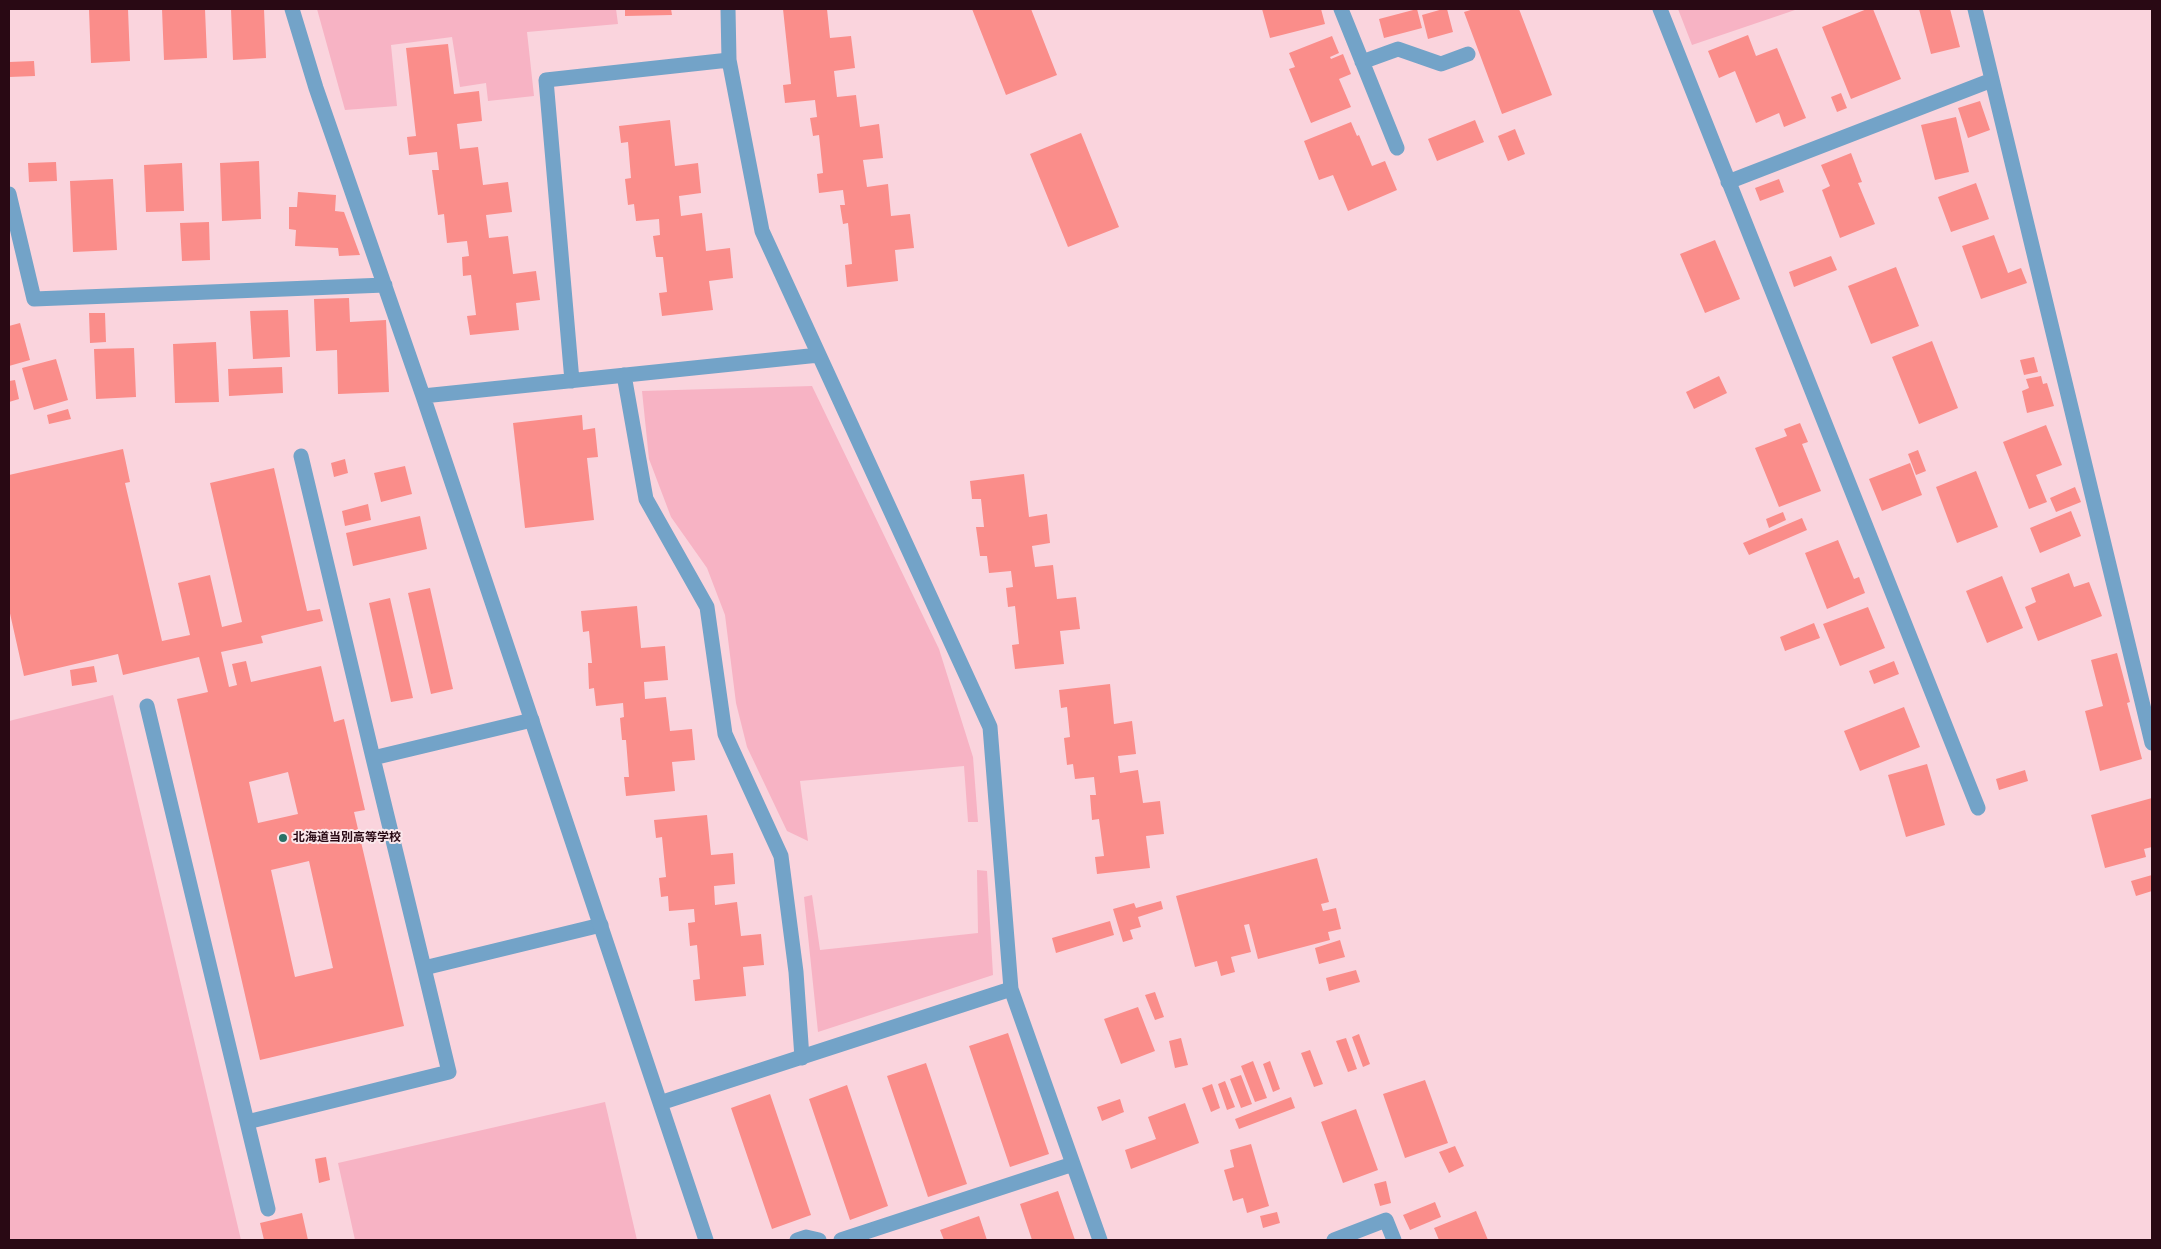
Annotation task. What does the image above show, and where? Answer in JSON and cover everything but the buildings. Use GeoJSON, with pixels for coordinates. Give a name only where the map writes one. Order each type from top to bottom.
{"type":"FeatureCollection","features":[{"type":"Feature","properties":{"kind":"street"},"geometry":{"type":"LineString","coordinates":[[292,9],[316,88],[423,396],[706,1240]]}},
{"type":"Feature","properties":{"kind":"street"},"geometry":{"type":"LineString","coordinates":[[728,9],[729,60],[762,231],[990,727],[1011,989],[1100,1240]]}},
{"type":"Feature","properties":{"kind":"street"},"geometry":{"type":"LineString","coordinates":[[1341,9],[1397,148]]}},
{"type":"Feature","properties":{"kind":"street"},"geometry":{"type":"LineString","coordinates":[[1660,9],[1978,808]]}},
{"type":"Feature","properties":{"kind":"street"},"geometry":{"type":"LineString","coordinates":[[1975,9],[2152,743]]}},
{"type":"Feature","properties":{"kind":"street"},"geometry":{"type":"LineString","coordinates":[[1362,62],[1398,49],[1441,64],[1468,54]]}},
{"type":"Feature","properties":{"kind":"street"},"geometry":{"type":"LineString","coordinates":[[572,381],[546,80],[729,60]]}},
{"type":"Feature","properties":{"kind":"street"},"geometry":{"type":"LineString","coordinates":[[1728,182],[1992,80]]}},
{"type":"Feature","properties":{"kind":"street"},"geometry":{"type":"LineString","coordinates":[[9,194],[34,299],[385,285]]}},
{"type":"Feature","properties":{"kind":"street"},"geometry":{"type":"LineString","coordinates":[[423,396],[819,355]]}},
{"type":"Feature","properties":{"kind":"street"},"geometry":{"type":"LineString","coordinates":[[624,375],[646,499],[707,607],[725,734],[780,856],[796,972],[802,1058]]}},
{"type":"Feature","properties":{"kind":"street"},"geometry":{"type":"LineString","coordinates":[[247,1122],[449,1072],[301,456]]}},
{"type":"Feature","properties":{"kind":"street"},"geometry":{"type":"LineString","coordinates":[[147,706],[268,1210]]}},
{"type":"Feature","properties":{"kind":"street"},"geometry":{"type":"LineString","coordinates":[[373,758],[532,720]]}},
{"type":"Feature","properties":{"kind":"street"},"geometry":{"type":"LineString","coordinates":[[424,968],[601,925]]}},
{"type":"Feature","properties":{"kind":"street"},"geometry":{"type":"LineString","coordinates":[[660,1103],[1011,989]]}},
{"type":"Feature","properties":{"kind":"street"},"geometry":{"type":"LineString","coordinates":[[841,1240],[1073,1164]]}},
{"type":"Feature","properties":{"kind":"street"},"geometry":{"type":"LineString","coordinates":[[1334,1240],[1386,1220],[1394,1240]]}},
{"type":"Feature","properties":{"kind":"street"},"geometry":{"type":"LineString","coordinates":[[797,1240],[806,1237],[819,1240]]}},
{"type":"Feature","properties":{"kind":"shaded area"},"geometry":{"type":"Polygon","coordinates":[[[317,9],[616,9],[618,24],[527,32],[534,96],[488,101],[486,83],[460,87],[452,37],[391,45],[397,106],[345,110],[317,9]]]}},
{"type":"Feature","properties":{"kind":"shaded area"},"geometry":{"type":"Polygon","coordinates":[[[1678,9],[1798,9],[1692,45],[1678,9]]]}},
{"type":"Feature","properties":{"kind":"shaded area"},"geometry":{"type":"Polygon","coordinates":[[[812,386],[939,649],[973,757],[978,822],[968,822],[964,766],[800,781],[808,841],[787,831],[747,747],[736,703],[725,615],[707,568],[671,517],[649,459],[642,391],[812,386]]]}},
{"type":"Feature","properties":{"kind":"shaded area"},"geometry":{"type":"Polygon","coordinates":[[[113,695],[241,1240],[9,1240],[9,721],[113,695]]]}},
{"type":"Feature","properties":{"kind":"shaded area"},"geometry":{"type":"Polygon","coordinates":[[[977,870],[987,871],[993,975],[818,1032],[804,897],[812,895],[820,950],[978,933],[977,870]]]}},
{"type":"Feature","properties":{"kind":"shaded area"},"geometry":{"type":"Polygon","coordinates":[[[605,1102],[637,1240],[355,1240],[338,1163],[605,1102]]]}},
{"type":"Feature","properties":{"kind":"place","name":"北海道当別高等学校"},"geometry":{"type":"Point","coordinates":[283,838]}}]}
